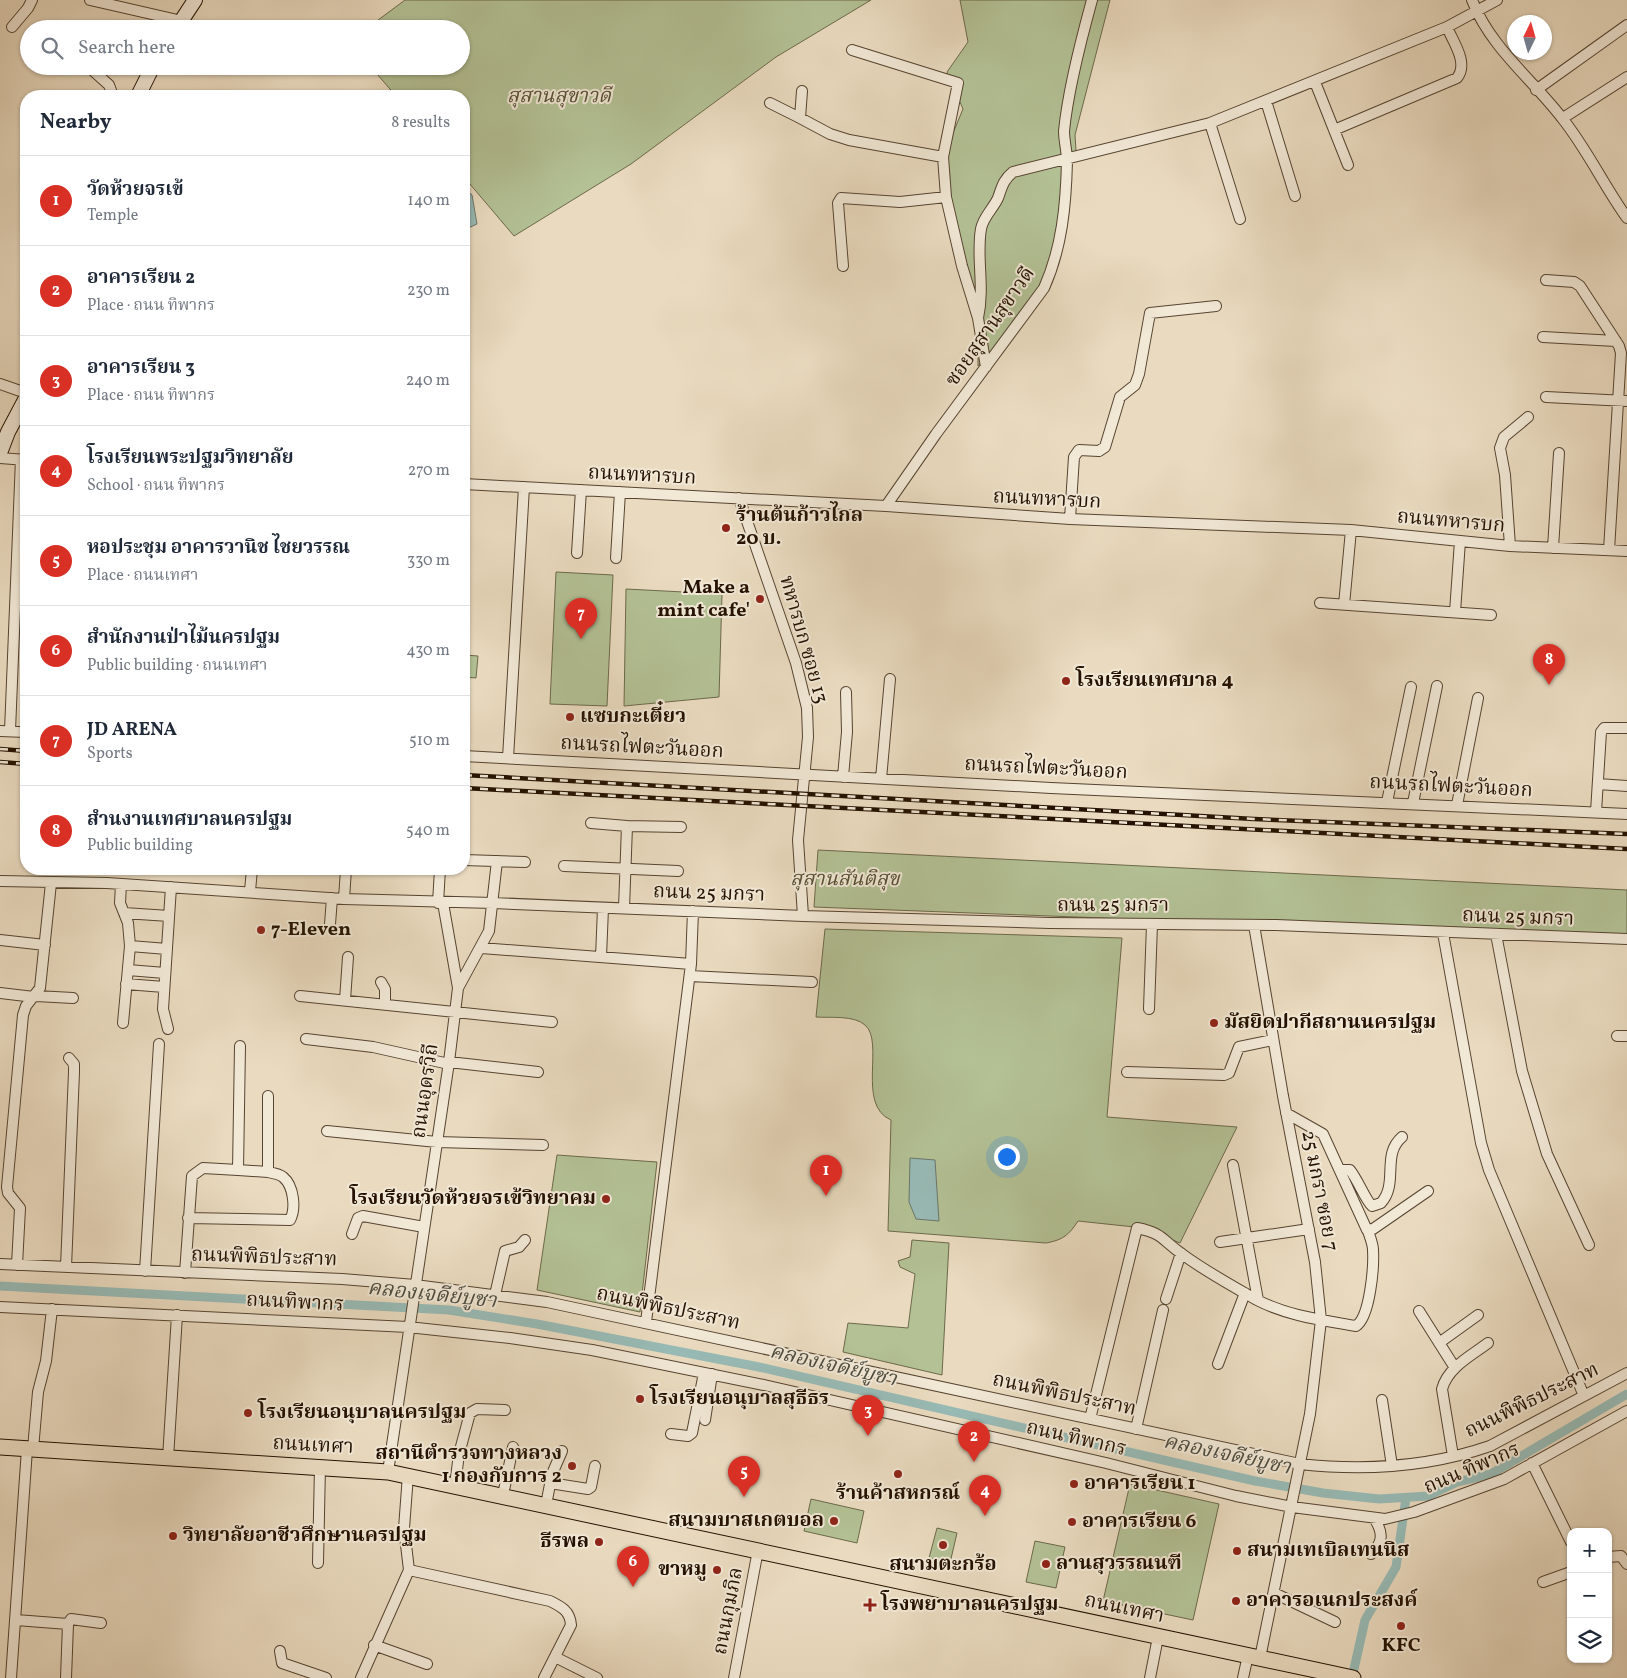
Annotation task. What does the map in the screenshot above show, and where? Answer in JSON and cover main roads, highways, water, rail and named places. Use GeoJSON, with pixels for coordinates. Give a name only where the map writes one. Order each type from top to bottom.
{"type":"FeatureCollection","features":[{"type":"Feature","properties":{"kind":"main road","name":"ถนนเทศา"},"geometry":{"type":"LineString","coordinates":[[0,1447],[320,1466],[408,1475],[1352,1678]]}},
{"type":"Feature","properties":{"kind":"water"},"geometry":{"type":"Polygon","coordinates":[[[470,193],[472,195],[477,224],[470,227],[470,193]]]}},
{"type":"Feature","properties":{"kind":"water"},"geometry":{"type":"Polygon","coordinates":[[[910,1158],[935,1160],[939,1221],[916,1219],[909,1202],[910,1158]]]}},
{"type":"Feature","properties":{"kind":"waterway","name":"คลองเจดีย์บูชา"},"geometry":{"type":"LineString","coordinates":[[0,1286],[449,1310],[537,1324],[759,1367],[1255,1481],[1323,1493],[1379,1499],[1428,1496],[1457,1482],[1491,1474],[1627,1394]]}},
{"type":"Feature","properties":{"kind":"waterway"},"geometry":{"type":"LineString","coordinates":[[1352,1678],[1365,1620],[1396,1567],[1406,1498]]}},
{"type":"Feature","properties":{"kind":"railway"},"geometry":{"type":"LineString","coordinates":[[0,749],[20,751]]}},
{"type":"Feature","properties":{"kind":"railway"},"geometry":{"type":"LineString","coordinates":[[0,762],[20,764]]}},
{"type":"Feature","properties":{"kind":"railway"},"geometry":{"type":"LineString","coordinates":[[470,775],[1254,819],[1627,834]]}},
{"type":"Feature","properties":{"kind":"railway"},"geometry":{"type":"LineString","coordinates":[[470,788],[1627,849]]}},
{"type":"Feature","properties":{"kind":"place","name":"ร้านต้นก้าวไกล 20 บ."},"geometry":{"type":"Point","coordinates":[726,528]}},
{"type":"Feature","properties":{"kind":"place","name":"Make a mint cafe'"},"geometry":{"type":"Point","coordinates":[760,599]}},
{"type":"Feature","properties":{"kind":"place","name":"JD ARENA"},"geometry":{"type":"Point","coordinates":[581,639]}},
{"type":"Feature","properties":{"kind":"place","name":"โรงเรียนเทศบาล 4"},"geometry":{"type":"Point","coordinates":[1066,681]}},
{"type":"Feature","properties":{"kind":"place","name":"สำนงานเทศบาลนครปฐม"},"geometry":{"type":"Point","coordinates":[1549,685]}},
{"type":"Feature","properties":{"kind":"place","name":"แซบกะเตี๋ยว"},"geometry":{"type":"Point","coordinates":[570,717]}},
{"type":"Feature","properties":{"kind":"place","name":"7-Eleven"},"geometry":{"type":"Point","coordinates":[261,930]}},
{"type":"Feature","properties":{"kind":"place","name":"มัสยิดปากีสถานนครปฐม"},"geometry":{"type":"Point","coordinates":[1214,1023]}},
{"type":"Feature","properties":{"kind":"place","name":"วัดห้วยจรเข้"},"geometry":{"type":"Point","coordinates":[826,1196]}},
{"type":"Feature","properties":{"kind":"place","name":"โรงเรียนวัดห้วยจรเข้วิทยาคม"},"geometry":{"type":"Point","coordinates":[606,1199]}},
{"type":"Feature","properties":{"kind":"place","name":"โรงเรียนอนุบาลสุธีธร"},"geometry":{"type":"Point","coordinates":[640,1399]}},
{"type":"Feature","properties":{"kind":"place","name":"โรงเรียนอนุบาลนครปฐม"},"geometry":{"type":"Point","coordinates":[248,1413]}},
{"type":"Feature","properties":{"kind":"place","name":"อาคารเรียน 3"},"geometry":{"type":"Point","coordinates":[868,1436]}},
{"type":"Feature","properties":{"kind":"place","name":"อาคารเรียน 2"},"geometry":{"type":"Point","coordinates":[974,1462]}},
{"type":"Feature","properties":{"kind":"place","name":"สถานีตำรวจทางหลวง 1 กองกับการ 2"},"geometry":{"type":"Point","coordinates":[572,1466]}},
{"type":"Feature","properties":{"kind":"place","name":"ร้านค้าสหกรณ์"},"geometry":{"type":"Point","coordinates":[898,1474]}},
{"type":"Feature","properties":{"kind":"place","name":"อาคารเรียน 1"},"geometry":{"type":"Point","coordinates":[1074,1484]}},
{"type":"Feature","properties":{"kind":"place","name":"หอประชุม อาคารวานิช ไชยวรรณ"},"geometry":{"type":"Point","coordinates":[744,1497]}},
{"type":"Feature","properties":{"kind":"place","name":"โรงเรียนพระปฐมวิทยาลัย"},"geometry":{"type":"Point","coordinates":[985,1516]}},
{"type":"Feature","properties":{"kind":"place","name":"สนามบาสเกตบอล"},"geometry":{"type":"Point","coordinates":[834,1521]}},
{"type":"Feature","properties":{"kind":"place","name":"อาคารเรียน 6"},"geometry":{"type":"Point","coordinates":[1072,1522]}},
{"type":"Feature","properties":{"kind":"place","name":"วิทยาลัยอาชีวศึกษานครปฐม"},"geometry":{"type":"Point","coordinates":[173,1536]}},
{"type":"Feature","properties":{"kind":"place","name":"ธีรพล"},"geometry":{"type":"Point","coordinates":[599,1542]}},
{"type":"Feature","properties":{"kind":"place","name":"สนามตะกร้อ"},"geometry":{"type":"Point","coordinates":[943,1545]}},
{"type":"Feature","properties":{"kind":"place","name":"สนามเทเบิลเทนนิส"},"geometry":{"type":"Point","coordinates":[1237,1551]}},
{"type":"Feature","properties":{"kind":"place","name":"ลานสุวรรณนฑี"},"geometry":{"type":"Point","coordinates":[1046,1564]}},
{"type":"Feature","properties":{"kind":"place","name":"ขาหมู"},"geometry":{"type":"Point","coordinates":[717,1570]}},
{"type":"Feature","properties":{"kind":"place","name":"สำนักงานป่าไม้นครปฐม"},"geometry":{"type":"Point","coordinates":[633,1587]}},
{"type":"Feature","properties":{"kind":"place","name":"อาคารอเนกประสงค์"},"geometry":{"type":"Point","coordinates":[1236,1601]}},
{"type":"Feature","properties":{"kind":"place","name":"โรงพยาบาลนครปฐม"},"geometry":{"type":"Point","coordinates":[870,1605]}},
{"type":"Feature","properties":{"kind":"place","name":"KFC"},"geometry":{"type":"Point","coordinates":[1401,1626]}},
{"type":"Feature","properties":{"kind":"park label","name":"สุสานสุขาวดี"},"geometry":{"type":"Point","coordinates":[559,97]}},
{"type":"Feature","properties":{"kind":"park label","name":"สุสานสันติสุข"},"geometry":{"type":"Point","coordinates":[845,880]}}]}
